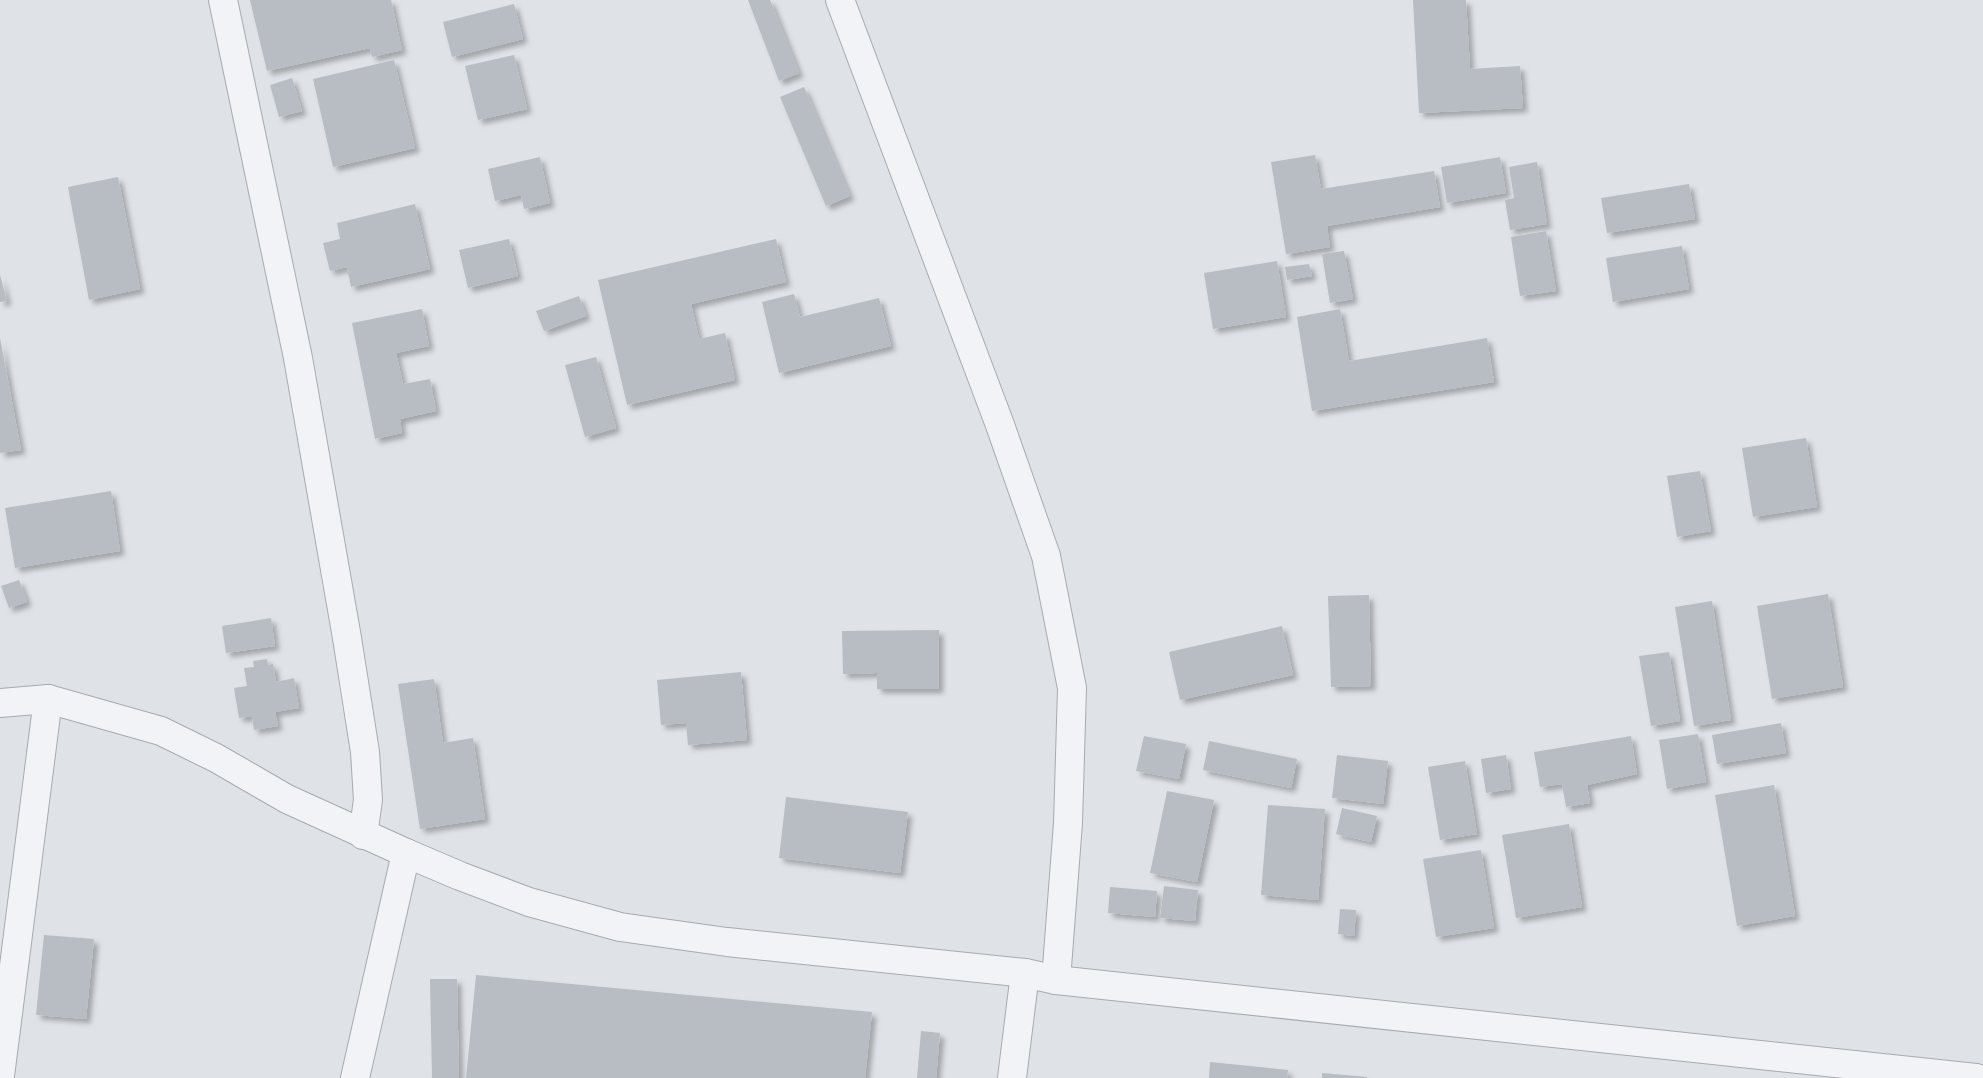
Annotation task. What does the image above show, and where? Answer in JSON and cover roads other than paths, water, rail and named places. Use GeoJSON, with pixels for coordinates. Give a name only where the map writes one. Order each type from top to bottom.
{"type":"FeatureCollection","features":[{"type":"Feature","properties":{"kind":"street"},"geometry":{"type":"LineString","coordinates":[[223,0],[298,358],[348,638],[365,752],[368,800],[363,835]]}},
{"type":"Feature","properties":{"kind":"street"},"geometry":{"type":"LineString","coordinates":[[840,0],[997,416],[1046,556],[1072,688],[1068,823],[1056,980]]}},
{"type":"Feature","properties":{"kind":"street"},"geometry":{"type":"LineString","coordinates":[[0,1076],[48,699]]}},
{"type":"Feature","properties":{"kind":"street"},"geometry":{"type":"LineString","coordinates":[[0,703],[48,699],[161,731],[216,758],[286,799],[363,835],[460,876],[529,902],[620,927],[727,942],[1025,973],[1056,980],[1976,1078]]}},
{"type":"Feature","properties":{"kind":"street"},"geometry":{"type":"LineString","coordinates":[[355,1078],[406,853]]}},
{"type":"Feature","properties":{"kind":"street"},"geometry":{"type":"LineString","coordinates":[[1012,1078],[1025,973]]}}]}
